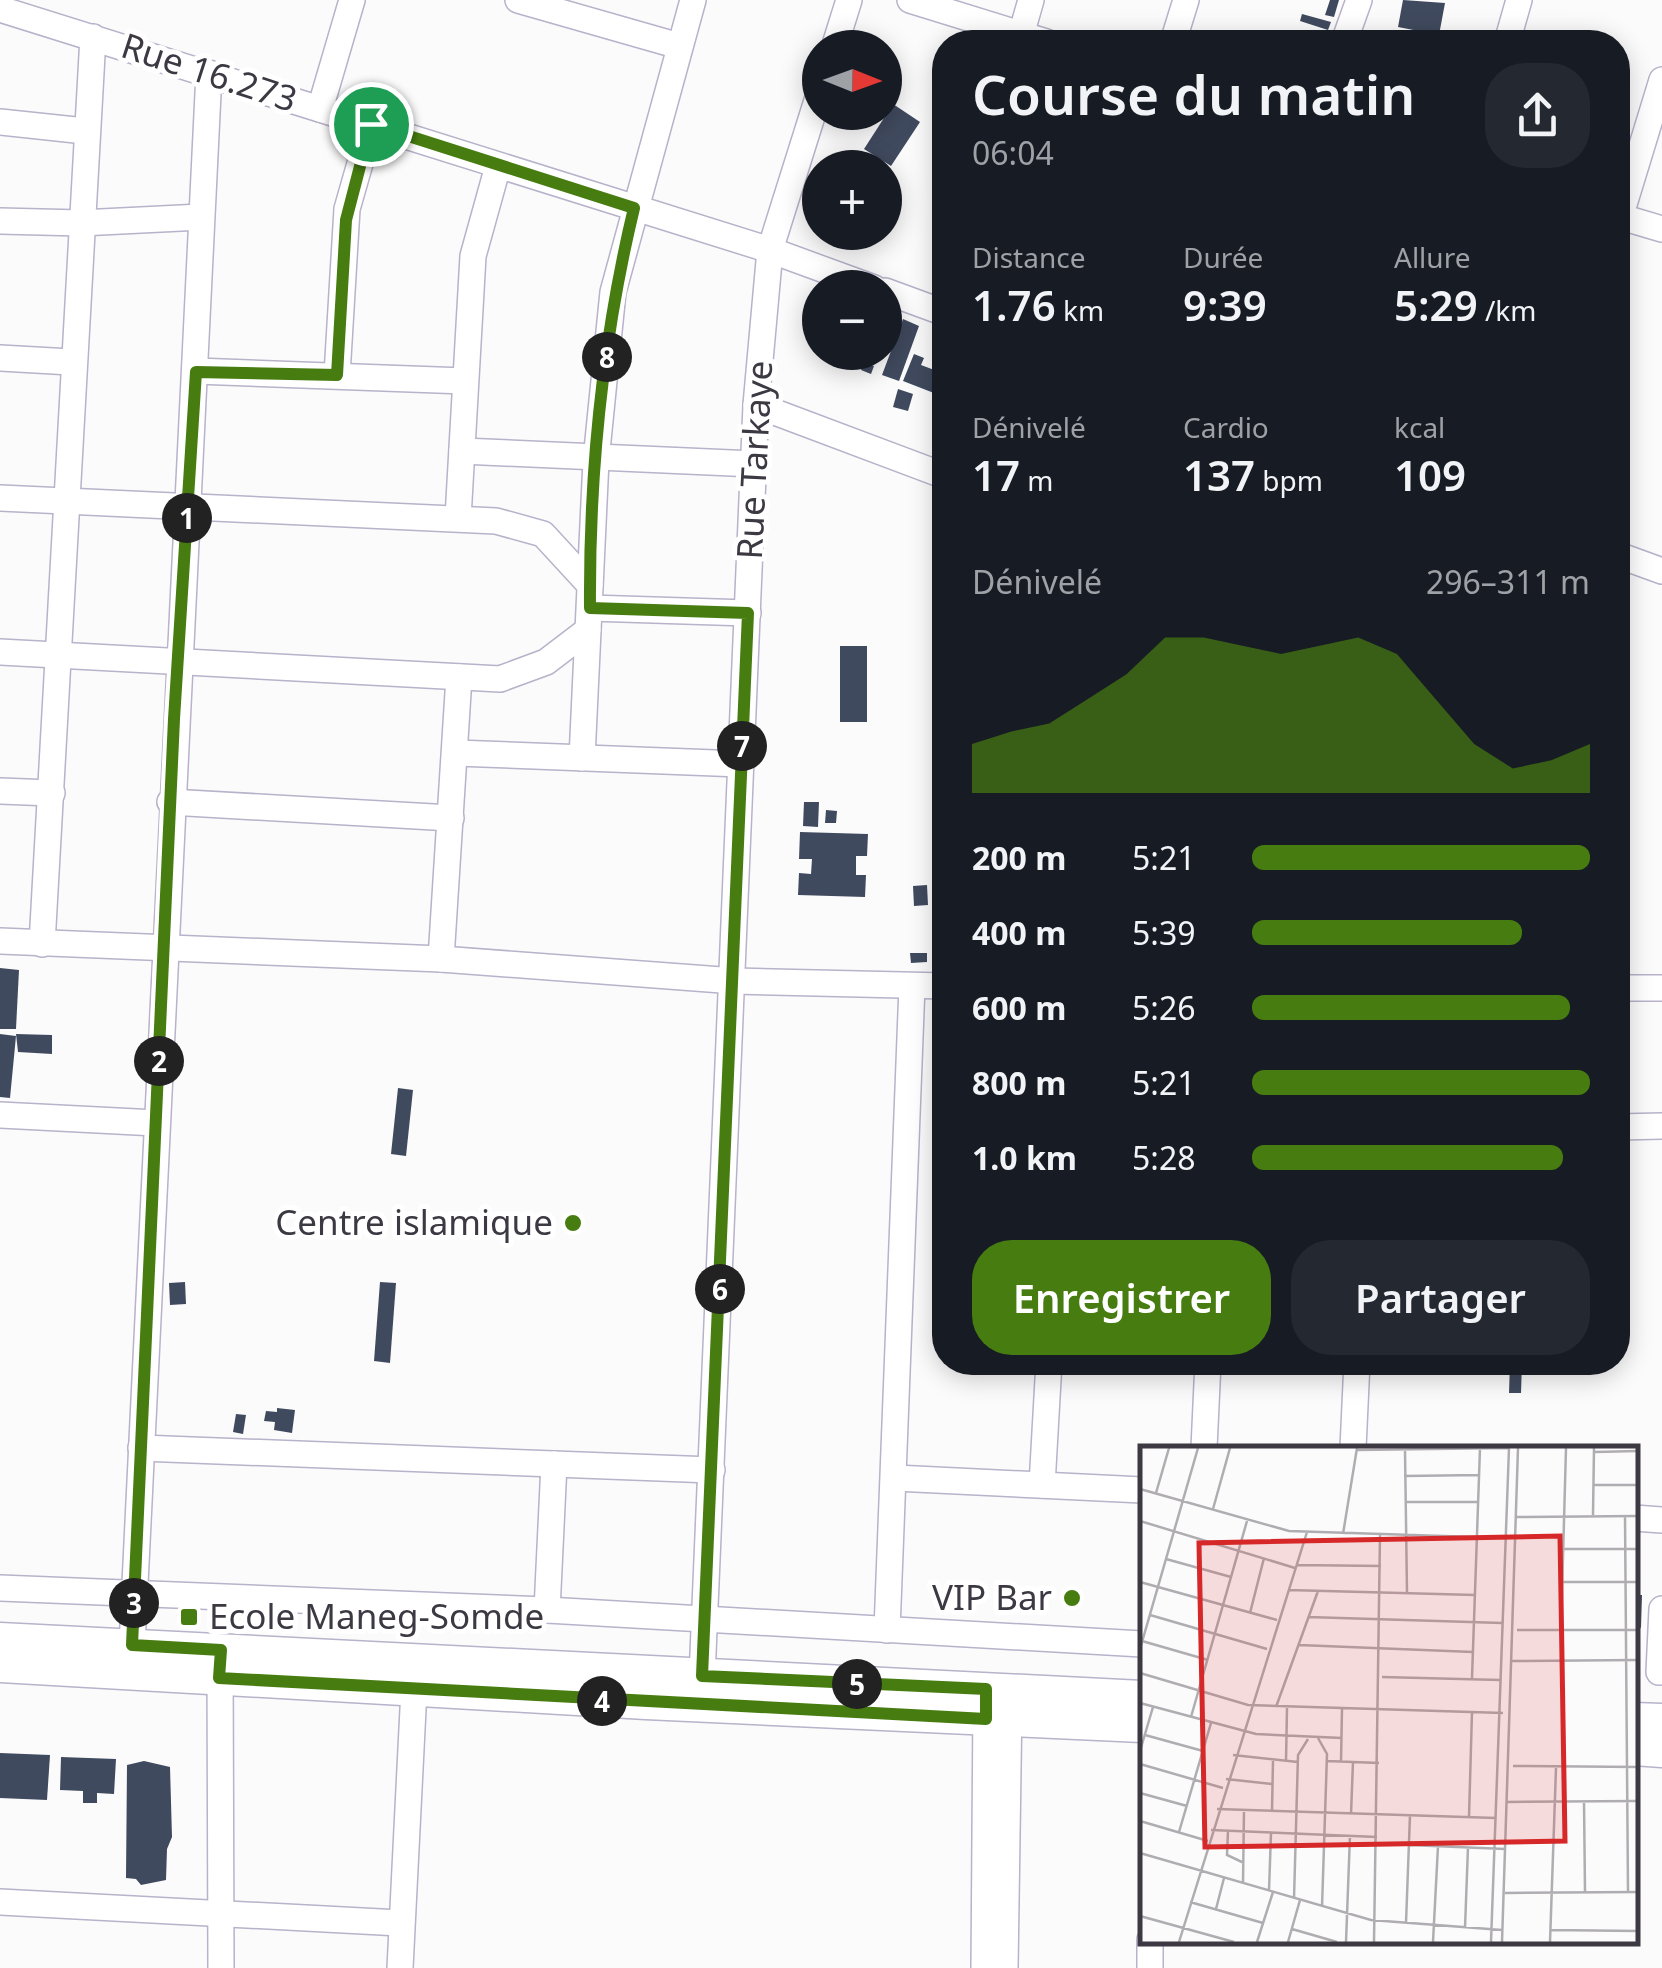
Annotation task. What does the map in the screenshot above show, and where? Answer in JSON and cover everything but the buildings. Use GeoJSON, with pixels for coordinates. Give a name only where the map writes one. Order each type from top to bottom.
{"type":"FeatureCollection","features":[{"type":"Feature","properties":{"kind":"main road"},"geometry":{"type":"LineString","coordinates":[[0,1640],[132,1645],[220,1664],[414,1689],[997,1704],[1140,1696]]}},
{"type":"Feature","properties":{"kind":"main road"},"geometry":{"type":"LineString","coordinates":[[0,1666],[220,1664],[702,1676],[997,1704],[1140,1726]]}},
{"type":"Feature","properties":{"kind":"main road"},"geometry":{"type":"LineString","coordinates":[[1637,1719],[1662,1720]]}},
{"type":"Feature","properties":{"kind":"main road"},"geometry":{"type":"LineString","coordinates":[[1637,1749],[1662,1750]]}},
{"type":"Feature","properties":{"kind":"street"},"geometry":{"type":"LineString","coordinates":[[320,108],[352,0]]}},
{"type":"Feature","properties":{"kind":"street"},"geometry":{"type":"LineString","coordinates":[[582,758],[596,460],[613,292],[692,0]]}},
{"type":"Feature","properties":{"kind":"street"},"geometry":{"type":"LineString","coordinates":[[840,30],[849,0]]}},
{"type":"Feature","properties":{"kind":"street"},"geometry":{"type":"LineString","coordinates":[[910,0],[1007,30]]}},
{"type":"Feature","properties":{"kind":"street"},"geometry":{"type":"LineString","coordinates":[[1021,30],[1031,0]]}},
{"type":"Feature","properties":{"kind":"street"},"geometry":{"type":"LineString","coordinates":[[1177,30],[1186,0]]}},
{"type":"Feature","properties":{"kind":"street"},"geometry":{"type":"LineString","coordinates":[[1348,30],[1358,0]]}},
{"type":"Feature","properties":{"kind":"street"},"geometry":{"type":"LineString","coordinates":[[1511,30],[1520,0]]}},
{"type":"Feature","properties":{"kind":"street"},"geometry":{"type":"LineString","coordinates":[[522,1],[679,46]]}},
{"type":"Feature","properties":{"kind":"street","name":"Rue 16.273"},"geometry":{"type":"LineString","coordinates":[[0,9],[38,10],[93,37],[825,270]]}},
{"type":"Feature","properties":{"kind":"street"},"geometry":{"type":"LineString","coordinates":[[42,944],[71,362],[93,37]]}},
{"type":"Feature","properties":{"kind":"street"},"geometry":{"type":"LineString","coordinates":[[132,1645],[170,802],[209,73]]}},
{"type":"Feature","properties":{"kind":"street"},"geometry":{"type":"LineString","coordinates":[[1630,180],[1662,80]]}},
{"type":"Feature","properties":{"kind":"street"},"geometry":{"type":"LineString","coordinates":[[0,122],[85,131]]}},
{"type":"Feature","properties":{"kind":"street"},"geometry":{"type":"LineString","coordinates":[[337,375],[346,220],[371,124]]}},
{"type":"Feature","properties":{"kind":"street","name":"Rue Tarkaye"},"geometry":{"type":"LineString","coordinates":[[702,1676],[735,980],[756,406],[770,250],[808,130]]}},
{"type":"Feature","properties":{"kind":"street"},"geometry":{"type":"LineString","coordinates":[[458,518],[473,256],[498,166]]}},
{"type":"Feature","properties":{"kind":"street"},"geometry":{"type":"LineString","coordinates":[[0,221],[81,224],[201,217]]}},
{"type":"Feature","properties":{"kind":"street"},"geometry":{"type":"LineString","coordinates":[[1630,221],[1662,229]]}},
{"type":"Feature","properties":{"kind":"street"},"geometry":{"type":"LineString","coordinates":[[902,297],[932,308]]}},
{"type":"Feature","properties":{"kind":"street"},"geometry":{"type":"LineString","coordinates":[[0,358],[71,362]]}},
{"type":"Feature","properties":{"kind":"street"},"geometry":{"type":"LineString","coordinates":[[196,372],[465,380]]}},
{"type":"Feature","properties":{"kind":"street"},"geometry":{"type":"LineString","coordinates":[[756,406],[932,471]]}},
{"type":"Feature","properties":{"kind":"street"},"geometry":{"type":"LineString","coordinates":[[462,451],[596,460],[754,464]]}},
{"type":"Feature","properties":{"kind":"street"},"geometry":{"type":"LineString","coordinates":[[0,498],[458,518],[511,524],[544,534],[589,607]]}},
{"type":"Feature","properties":{"kind":"street"},"geometry":{"type":"LineString","coordinates":[[1630,559],[1662,571]]}},
{"type":"Feature","properties":{"kind":"street"},"geometry":{"type":"LineString","coordinates":[[589,607],[748,613]]}},
{"type":"Feature","properties":{"kind":"street"},"geometry":{"type":"LineString","coordinates":[[0,652],[514,677],[546,662],[589,607]]}},
{"type":"Feature","properties":{"kind":"street"},"geometry":{"type":"LineString","coordinates":[[441,959],[458,677]]}},
{"type":"Feature","properties":{"kind":"street"},"geometry":{"type":"LineString","coordinates":[[456,753],[741,764]]}},
{"type":"Feature","properties":{"kind":"street"},"geometry":{"type":"LineString","coordinates":[[0,791],[52,794]]}},
{"type":"Feature","properties":{"kind":"street"},"geometry":{"type":"LineString","coordinates":[[170,802],[451,818]]}},
{"type":"Feature","properties":{"kind":"street"},"geometry":{"type":"LineString","coordinates":[[0,941],[441,959],[735,980],[932,986]]}},
{"type":"Feature","properties":{"kind":"street"},"geometry":{"type":"LineString","coordinates":[[887,1630],[912,986]]}},
{"type":"Feature","properties":{"kind":"street"},"geometry":{"type":"LineString","coordinates":[[1630,988],[1662,988]]}},
{"type":"Feature","properties":{"kind":"street"},"geometry":{"type":"LineString","coordinates":[[0,1114],[156,1122]]}},
{"type":"Feature","properties":{"kind":"street"},"geometry":{"type":"LineString","coordinates":[[1630,1126],[1662,1126]]}},
{"type":"Feature","properties":{"kind":"street"},"geometry":{"type":"LineString","coordinates":[[1042,1485],[1048,1375]]}},
{"type":"Feature","properties":{"kind":"street"},"geometry":{"type":"LineString","coordinates":[[1204,1446],[1207,1375]]}},
{"type":"Feature","properties":{"kind":"street"},"geometry":{"type":"LineString","coordinates":[[1353,1446],[1356,1375]]}},
{"type":"Feature","properties":{"kind":"street"},"geometry":{"type":"LineString","coordinates":[[141,1448],[712,1470]]}},
{"type":"Feature","properties":{"kind":"street"},"geometry":{"type":"LineString","coordinates":[[546,1610],[554,1464]]}},
{"type":"Feature","properties":{"kind":"street"},"geometry":{"type":"LineString","coordinates":[[895,1478],[1140,1490]]}},
{"type":"Feature","properties":{"kind":"street"},"geometry":{"type":"LineString","coordinates":[[1637,1518],[1662,1520]]}},
{"type":"Feature","properties":{"kind":"street"},"geometry":{"type":"LineString","coordinates":[[0,1588],[546,1610],[1140,1644]]}},
{"type":"Feature","properties":{"kind":"street"},"geometry":{"type":"LineString","coordinates":[[1652,1672],[1662,1609]]}},
{"type":"Feature","properties":{"kind":"street"},"geometry":{"type":"LineString","coordinates":[[220,1664],[221,1968]]}},
{"type":"Feature","properties":{"kind":"street"},"geometry":{"type":"LineString","coordinates":[[400,1968],[414,1689]]}},
{"type":"Feature","properties":{"kind":"street"},"geometry":{"type":"LineString","coordinates":[[984,1968],[997,1704]]}},
{"type":"Feature","properties":{"kind":"street"},"geometry":{"type":"LineString","coordinates":[[997,1704],[1005,1968]]}},
{"type":"Feature","properties":{"kind":"street"},"geometry":{"type":"LineString","coordinates":[[0,1902],[222,1917],[400,1923]]}},
{"type":"Feature","properties":{"kind":"place","name":"Centre islamique"},"geometry":{"type":"Point","coordinates":[573,1223]}},
{"type":"Feature","properties":{"kind":"place","name":"VIP Bar"},"geometry":{"type":"Point","coordinates":[1072,1598]}},
{"type":"Feature","properties":{"kind":"place","name":"Ecole Maneg-Somde"},"geometry":{"type":"Point","coordinates":[189,1617]}},
{"type":"Feature","properties":{"kind":"route"},"geometry":{"type":"LineString","coordinates":[[371,124],[634,208],[613,292],[596,460],[590,608],[748,613],[702,1676],[986,1689],[986,1719],[646,1704],[219,1678],[221,1650],[132,1645],[174,719],[196,372],[337,375],[348,200],[371,124]]}}]}
